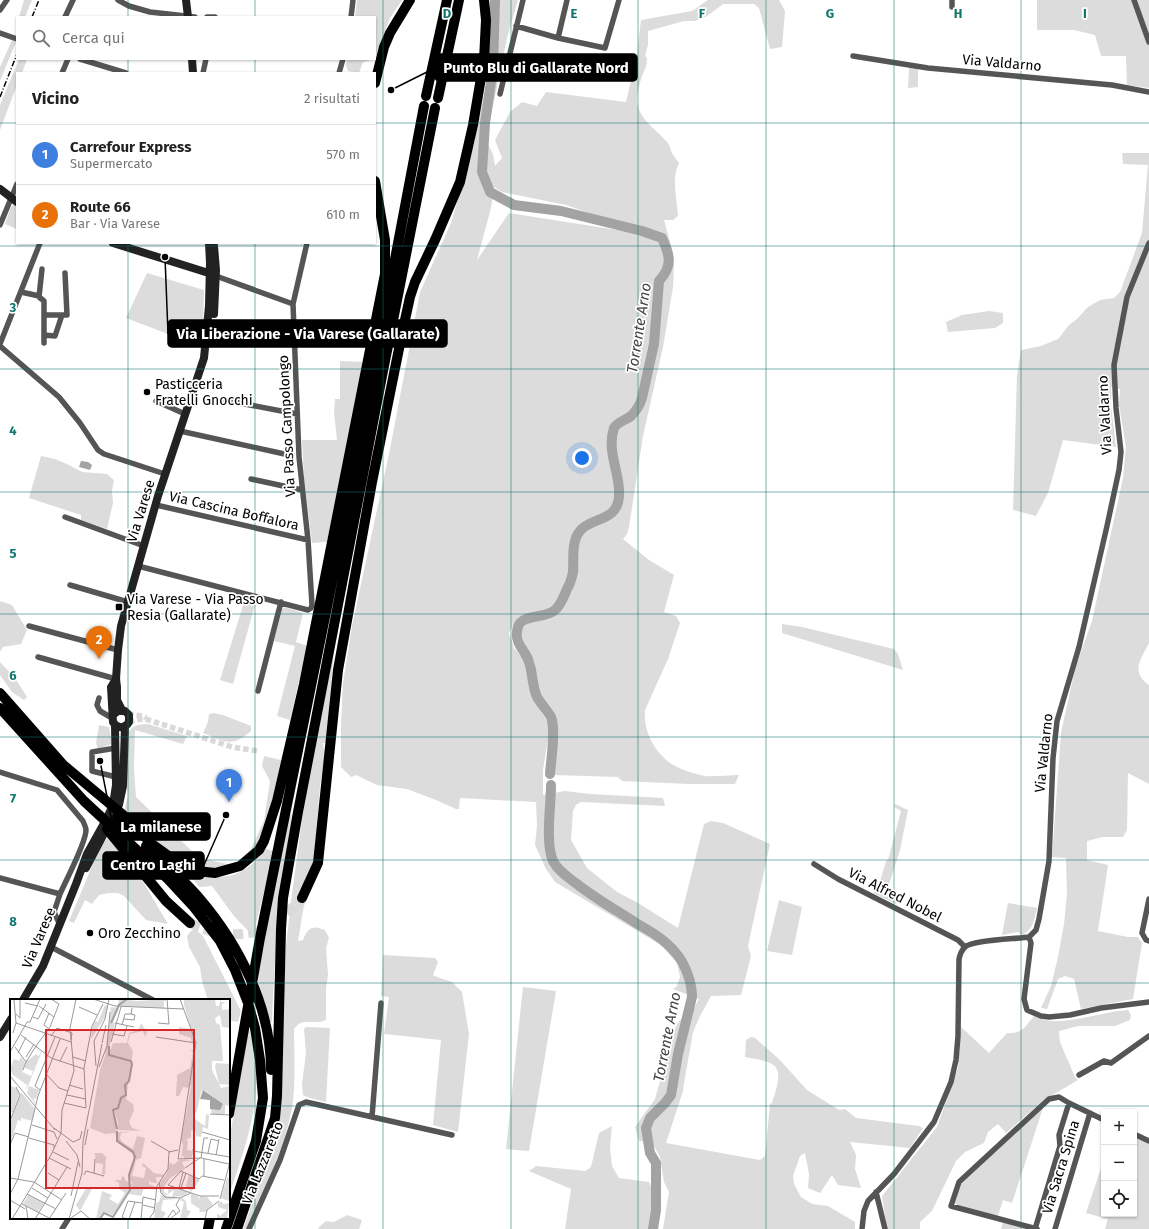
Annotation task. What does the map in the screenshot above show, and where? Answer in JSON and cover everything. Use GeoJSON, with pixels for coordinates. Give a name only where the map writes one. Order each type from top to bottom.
{"type":"FeatureCollection","features":[{"type":"Feature","properties":{"kind":"highway"},"geometry":{"type":"LineString","coordinates":[[376,79],[384,47],[390,33],[410,0]]}},
{"type":"Feature","properties":{"kind":"highway"},"geometry":{"type":"LineString","coordinates":[[230,1108],[260,938],[359,452],[425,101],[447,0]]}},
{"type":"Feature","properties":{"kind":"highway"},"geometry":{"type":"LineString","coordinates":[[236,1229],[275,1118],[277,1096],[281,929],[283,898],[289,860],[382,376],[459,0]]}},
{"type":"Feature","properties":{"kind":"highway"},"geometry":{"type":"LineString","coordinates":[[302,898],[318,863],[338,670],[372,482],[410,297],[415,282],[460,182],[473,125],[484,60],[486,20],[484,0]]}},
{"type":"Feature","properties":{"kind":"highway"},"geometry":{"type":"LineString","coordinates":[[62,763],[122,814],[152,844],[177,862],[197,871],[215,873],[240,866],[253,856],[264,840],[277,801],[304,684],[385,274],[385,240],[376,187]]}},
{"type":"Feature","properties":{"kind":"highway"},"geometry":{"type":"LineString","coordinates":[[0,693],[62,763],[200,899],[224,939],[258,997],[266,1025],[271,1057],[271,1096],[266,1143]]}},
{"type":"Feature","properties":{"kind":"highway"},"geometry":{"type":"LineString","coordinates":[[0,708],[84,801],[152,886],[190,923]]}},
{"type":"Feature","properties":{"kind":"highway"},"geometry":{"type":"LineString","coordinates":[[84,801],[168,878],[224,939],[248,1002],[255,1028],[260,1060],[262,1098],[256,1141],[230,1217]]}},
{"type":"Feature","properties":{"kind":"highway"},"geometry":{"type":"LineString","coordinates":[[208,1229],[210,1219]]}},
{"type":"Feature","properties":{"kind":"highway"},"geometry":{"type":"LineString","coordinates":[[226,1229],[229,1219]]}},
{"type":"Feature","properties":{"kind":"main road"},"geometry":{"type":"LineString","coordinates":[[186,0],[190,16]]}},
{"type":"Feature","properties":{"kind":"main road"},"geometry":{"type":"LineString","coordinates":[[192,60],[194,72]]}},
{"type":"Feature","properties":{"kind":"main road"},"geometry":{"type":"LineString","coordinates":[[0,189],[14,200]]}},
{"type":"Feature","properties":{"kind":"main road"},"geometry":{"type":"LineString","coordinates":[[116,244],[213,275]]}},
{"type":"Feature","properties":{"kind":"main road","name":"Via Varese"},"geometry":{"type":"LineString","coordinates":[[209,244],[213,275]]}},
{"type":"Feature","properties":{"kind":"main road","name":"Via Varese"},"geometry":{"type":"LineString","coordinates":[[122,710],[117,700],[116,679],[121,626],[165,474],[205,354],[213,275],[214,244]]}},
{"type":"Feature","properties":{"kind":"main road","name":"Via Varese"},"geometry":{"type":"LineString","coordinates":[[25,999],[51,947],[76,884],[83,876],[92,851],[114,817],[119,805],[123,786],[118,774],[111,687],[116,679]]}},
{"type":"Feature","properties":{"kind":"main road"},"geometry":{"type":"LineString","coordinates":[[122,710],[126,712],[129,718],[128,724],[124,727],[120,727],[113,719],[116,712],[122,710]]}},
{"type":"Feature","properties":{"kind":"main road","name":"Via Varese"},"geometry":{"type":"LineString","coordinates":[[118,774],[124,727]]}},
{"type":"Feature","properties":{"kind":"main road"},"geometry":{"type":"LineString","coordinates":[[0,1037],[10,1021]]}},
{"type":"Feature","properties":{"kind":"street"},"geometry":{"type":"LineString","coordinates":[[0,10],[7,0]]}},
{"type":"Feature","properties":{"kind":"street"},"geometry":{"type":"LineString","coordinates":[[65,16],[73,0]]}},
{"type":"Feature","properties":{"kind":"street"},"geometry":{"type":"LineString","coordinates":[[118,0],[129,6],[150,12],[190,16]]}},
{"type":"Feature","properties":{"kind":"street"},"geometry":{"type":"LineString","coordinates":[[351,16],[353,0]]}},
{"type":"Feature","properties":{"kind":"street"},"geometry":{"type":"LineString","coordinates":[[500,94],[523,0]]}},
{"type":"Feature","properties":{"kind":"street"},"geometry":{"type":"LineString","coordinates":[[558,38],[568,0]]}},
{"type":"Feature","properties":{"kind":"street"},"geometry":{"type":"LineString","coordinates":[[516,26],[558,38],[605,48],[619,0]]}},
{"type":"Feature","properties":{"kind":"street"},"geometry":{"type":"LineString","coordinates":[[952,0],[952,7]]}},
{"type":"Feature","properties":{"kind":"street"},"geometry":{"type":"LineString","coordinates":[[1134,0],[1149,42]]}},
{"type":"Feature","properties":{"kind":"street"},"geometry":{"type":"LineString","coordinates":[[0,33],[16,39]]}},
{"type":"Feature","properties":{"kind":"street","name":"Via Valdarno"},"geometry":{"type":"LineString","coordinates":[[852,56],[928,68],[1112,85],[1149,92]]}},
{"type":"Feature","properties":{"kind":"street"},"geometry":{"type":"LineString","coordinates":[[62,72],[68,60]]}},
{"type":"Feature","properties":{"kind":"street"},"geometry":{"type":"LineString","coordinates":[[83,60],[109,70],[120,72]]}},
{"type":"Feature","properties":{"kind":"street"},"geometry":{"type":"LineString","coordinates":[[203,72],[206,60]]}},
{"type":"Feature","properties":{"kind":"street"},"geometry":{"type":"LineString","coordinates":[[338,72],[343,60]]}},
{"type":"Feature","properties":{"kind":"street"},"geometry":{"type":"LineString","coordinates":[[0,225],[14,200],[16,189]]}},
{"type":"Feature","properties":{"kind":"street","name":"Via Valdarno"},"geometry":{"type":"LineString","coordinates":[[1029,937],[1036,930],[1039,919],[1049,861],[1053,758],[1057,722],[1079,647],[1119,470],[1121,452],[1116,408],[1114,365],[1127,297],[1149,243]]}},
{"type":"Feature","properties":{"kind":"street"},"geometry":{"type":"LineString","coordinates":[[40,244],[0,345],[60,397],[98,450],[104,454],[165,474]]}},
{"type":"Feature","properties":{"kind":"street","name":"Via Passo Campolongo"},"geometry":{"type":"LineString","coordinates":[[281,602],[308,610],[312,606],[297,414],[293,304],[307,244]]}},
{"type":"Feature","properties":{"kind":"street"},"geometry":{"type":"LineString","coordinates":[[39,296],[42,269]]}},
{"type":"Feature","properties":{"kind":"street"},"geometry":{"type":"LineString","coordinates":[[44,315],[67,315],[65,273]]}},
{"type":"Feature","properties":{"kind":"street"},"geometry":{"type":"LineString","coordinates":[[213,275],[293,304]]}},
{"type":"Feature","properties":{"kind":"street"},"geometry":{"type":"LineString","coordinates":[[21,292],[39,296],[44,301],[44,344]]}},
{"type":"Feature","properties":{"kind":"street"},"geometry":{"type":"LineString","coordinates":[[44,335],[55,336],[62,315]]}},
{"type":"Feature","properties":{"kind":"street"},"geometry":{"type":"LineString","coordinates":[[224,400],[297,414]]}},
{"type":"Feature","properties":{"kind":"street"},"geometry":{"type":"LineString","coordinates":[[156,401],[185,414]]}},
{"type":"Feature","properties":{"kind":"street"},"geometry":{"type":"LineString","coordinates":[[180,431],[289,455]]}},
{"type":"Feature","properties":{"kind":"street"},"geometry":{"type":"LineString","coordinates":[[251,479],[302,490]]}},
{"type":"Feature","properties":{"kind":"street","name":"Via Cascina Boffalora"},"geometry":{"type":"LineString","coordinates":[[156,505],[308,540]]}},
{"type":"Feature","properties":{"kind":"street"},"geometry":{"type":"LineString","coordinates":[[65,517],[144,546]]}},
{"type":"Feature","properties":{"kind":"street"},"geometry":{"type":"LineString","coordinates":[[138,566],[281,602],[258,691]]}},
{"type":"Feature","properties":{"kind":"street"},"geometry":{"type":"LineString","coordinates":[[70,585],[128,602]]}},
{"type":"Feature","properties":{"kind":"street"},"geometry":{"type":"LineString","coordinates":[[29,626],[118,650]]}},
{"type":"Feature","properties":{"kind":"street"},"geometry":{"type":"LineString","coordinates":[[38,657],[116,679]]}},
{"type":"Feature","properties":{"kind":"street"},"geometry":{"type":"LineString","coordinates":[[99,698],[97,705],[100,712],[113,719]]}},
{"type":"Feature","properties":{"kind":"street"},"geometry":{"type":"LineString","coordinates":[[116,748],[92,752],[92,772],[118,774]]}},
{"type":"Feature","properties":{"kind":"street"},"geometry":{"type":"LineString","coordinates":[[0,772],[57,790],[83,821],[85,826],[86,830],[83,843],[60,894],[54,912],[60,925]]}},
{"type":"Feature","properties":{"kind":"street","name":"Via Alfred Nobel"},"geometry":{"type":"LineString","coordinates":[[814,864],[838,879],[958,940],[965,947]]}},
{"type":"Feature","properties":{"kind":"street"},"geometry":{"type":"LineString","coordinates":[[0,878],[60,894]]}},
{"type":"Feature","properties":{"kind":"street"},"geometry":{"type":"LineString","coordinates":[[1149,899],[1142,933],[1146,940],[1149,941]]}},
{"type":"Feature","properties":{"kind":"street"},"geometry":{"type":"LineString","coordinates":[[862,1229],[864,1212],[868,1201],[894,1174],[934,1122],[951,1082],[956,1060],[958,1036],[959,959],[965,947],[975,942],[1029,937],[1031,942],[1024,999],[1026,1010],[1041,1016],[1049,1017],[1070,1015],[1107,1007],[1149,1002]]}},
{"type":"Feature","properties":{"kind":"street"},"geometry":{"type":"LineString","coordinates":[[51,947],[151,999]]}},
{"type":"Feature","properties":{"kind":"street"},"geometry":{"type":"LineString","coordinates":[[381,1003],[372,1117],[452,1135]]}},
{"type":"Feature","properties":{"kind":"street"},"geometry":{"type":"LineString","coordinates":[[1079,1075],[1104,1061],[1111,1063],[1149,1036]]}},
{"type":"Feature","properties":{"kind":"street"},"geometry":{"type":"LineString","coordinates":[[1069,1103],[1059,1135],[1060,1146],[1036,1229],[951,1206],[959,1182],[1050,1099],[1059,1097],[1101,1118]]}},
{"type":"Feature","properties":{"kind":"street","name":"Via Lazzaretto"},"geometry":{"type":"LineString","coordinates":[[249,1229],[280,1160],[299,1104],[306,1102],[372,1117]]}},
{"type":"Feature","properties":{"kind":"street","name":"Via Sacra Spina"},"geometry":{"type":"LineString","coordinates":[[1055,1229],[1090,1113]]}},
{"type":"Feature","properties":{"kind":"street"},"geometry":{"type":"LineString","coordinates":[[1137,1136],[1149,1142]]}},
{"type":"Feature","properties":{"kind":"street"},"geometry":{"type":"LineString","coordinates":[[876,1192],[885,1229]]}},
{"type":"Feature","properties":{"kind":"street"},"geometry":{"type":"LineString","coordinates":[[62,1229],[68,1219]]}},
{"type":"Feature","properties":{"kind":"shaded area"},"geometry":{"type":"Polygon","coordinates":[[[24,0],[32,0],[25,16],[19,16],[24,0]]]}},
{"type":"Feature","properties":{"kind":"shaded area"},"geometry":{"type":"Polygon","coordinates":[[[357,0],[402,0],[390,18],[376,55],[376,16],[355,16],[357,0]]]}},
{"type":"Feature","properties":{"kind":"shaded area"},"geometry":{"type":"Polygon","coordinates":[[[490,0],[518,0],[507,38],[486,140],[493,154],[495,166],[502,158],[495,140],[510,112],[522,102],[537,106],[546,92],[626,102],[637,54],[641,20],[692,11],[708,0],[779,0],[785,11],[782,47],[770,49],[759,8],[754,4],[723,4],[707,16],[695,21],[684,21],[648,31],[648,45],[645,56],[647,58],[647,63],[637,97],[643,117],[668,143],[679,163],[675,176],[678,216],[673,220],[664,220],[673,253],[673,287],[663,347],[643,436],[629,527],[627,534],[623,539],[649,560],[674,575],[664,612],[676,616],[680,623],[668,659],[645,710],[645,718],[651,740],[659,752],[670,763],[687,771],[705,776],[739,775],[735,784],[689,784],[622,781],[618,777],[553,775],[553,752],[556,740],[557,721],[538,691],[534,671],[535,663],[525,647],[520,632],[529,623],[550,617],[558,610],[568,591],[573,576],[571,573],[556,605],[545,613],[525,617],[513,625],[509,633],[514,648],[524,659],[533,698],[550,726],[543,770],[543,795],[565,791],[590,794],[663,798],[665,806],[581,802],[576,805],[573,811],[571,840],[587,868],[617,892],[638,903],[678,928],[704,824],[711,821],[723,823],[770,844],[748,946],[751,956],[741,995],[711,996],[700,1016],[693,1032],[683,1091],[666,1143],[760,1160],[765,1156],[770,1104],[772,1103],[776,1091],[778,1074],[773,1064],[745,1057],[746,1040],[751,1037],[755,1038],[779,1059],[807,1090],[839,1110],[845,1109],[856,1118],[919,1126],[923,1128],[910,1148],[850,1142],[856,1155],[855,1169],[861,1188],[838,1185],[832,1175],[820,1193],[808,1188],[809,1174],[805,1153],[800,1156],[793,1176],[794,1184],[801,1197],[812,1204],[828,1206],[855,1222],[855,1229],[663,1229],[669,1192],[664,1182],[660,1157],[652,1142],[639,1141],[635,1127],[655,1099],[675,1028],[679,1021],[692,1012],[699,999],[673,989],[677,986],[680,977],[677,963],[661,945],[555,882],[546,869],[535,845],[537,826],[536,802],[460,798],[459,809],[456,809],[407,789],[377,785],[356,775],[351,777],[341,767],[343,683],[352,626],[389,454],[420,292],[451,223],[474,144],[487,80],[490,0]],[[494,187],[491,208],[477,260],[509,213],[643,234],[644,227],[592,214],[566,205],[502,192],[494,187]]]}},
{"type":"Feature","properties":{"kind":"shaded area"},"geometry":{"type":"Polygon","coordinates":[[[1037,0],[1149,0],[1149,88],[1127,85],[1126,56],[1101,56],[1095,35],[1074,30],[1037,30],[1037,0]]]}},
{"type":"Feature","properties":{"kind":"shaded area"},"geometry":{"type":"Polygon","coordinates":[[[12,40],[16,42],[0,81],[0,67],[12,40]]]}},
{"type":"Feature","properties":{"kind":"shaded area"},"geometry":{"type":"Polygon","coordinates":[[[19,60],[27,60],[22,72],[16,72],[16,88],[0,130],[0,105],[19,60]]]}},
{"type":"Feature","properties":{"kind":"shaded area"},"geometry":{"type":"Polygon","coordinates":[[[347,60],[371,60],[363,62],[359,72],[348,71],[346,66],[347,60]]]}},
{"type":"Feature","properties":{"kind":"shaded area"},"geometry":{"type":"Polygon","coordinates":[[[909,67],[918,69],[918,87],[908,88],[909,67]]]}},
{"type":"Feature","properties":{"kind":"shaded area"},"geometry":{"type":"Polygon","coordinates":[[[1122,153],[1149,153],[1149,643],[1140,660],[1139,670],[1143,680],[1149,685],[1149,784],[1128,773],[1127,830],[1123,837],[1103,837],[1087,841],[1087,860],[1108,865],[1098,931],[1128,937],[1138,937],[1142,943],[1133,999],[1081,1009],[1074,979],[1065,976],[1058,979],[1047,1009],[1041,1008],[1051,986],[1058,957],[1064,924],[1067,893],[1066,858],[1052,857],[1061,733],[1075,669],[1092,621],[1123,478],[1126,447],[1119,405],[1120,389],[1111,387],[1111,405],[1116,447],[1063,440],[1048,493],[1036,516],[1013,510],[1017,375],[1021,350],[1041,346],[1058,339],[1069,325],[1088,307],[1100,300],[1114,298],[1120,292],[1142,233],[1148,165],[1123,164],[1122,153]]]}},
{"type":"Feature","properties":{"kind":"shaded area"},"geometry":{"type":"Polygon","coordinates":[[[14,204],[16,205],[16,229],[5,224],[11,207],[14,204]]]}},
{"type":"Feature","properties":{"kind":"shaded area"},"geometry":{"type":"Polygon","coordinates":[[[147,273],[204,290],[203,325],[199,341],[186,341],[126,318],[147,273]]]}},
{"type":"Feature","properties":{"kind":"shaded area"},"geometry":{"type":"Polygon","coordinates":[[[989,311],[1003,313],[1003,323],[995,328],[948,332],[946,322],[962,315],[989,311]]]}},
{"type":"Feature","properties":{"kind":"shaded area"},"geometry":{"type":"Polygon","coordinates":[[[340,361],[364,362],[327,542],[312,543],[304,479],[302,440],[337,440],[334,413],[335,399],[340,399],[340,361]]]}},
{"type":"Feature","properties":{"kind":"shaded area"},"geometry":{"type":"Polygon","coordinates":[[[41,456],[55,459],[82,472],[107,474],[114,480],[112,491],[113,503],[107,529],[81,520],[81,515],[29,498],[41,456]]]}},
{"type":"Feature","properties":{"kind":"shaded area"},"geometry":{"type":"Polygon","coordinates":[[[81,461],[88,462],[92,465],[90,470],[79,467],[81,461]]]}},
{"type":"Feature","properties":{"kind":"shaded area"},"geometry":{"type":"Polygon","coordinates":[[[245,599],[256,601],[233,684],[220,680],[245,599]]]}},
{"type":"Feature","properties":{"kind":"shaded area"},"geometry":{"type":"Polygon","coordinates":[[[0,601],[12,605],[27,630],[21,644],[3,647],[0,652],[0,601]]]}},
{"type":"Feature","properties":{"kind":"shaded area"},"geometry":{"type":"Polygon","coordinates":[[[285,607],[303,613],[296,642],[307,646],[290,720],[277,716],[295,646],[274,641],[282,609],[285,607]]]}},
{"type":"Feature","properties":{"kind":"shaded area"},"geometry":{"type":"Polygon","coordinates":[[[782,624],[802,627],[894,649],[898,654],[903,670],[782,633],[782,624]]]}},
{"type":"Feature","properties":{"kind":"shaded area"},"geometry":{"type":"Polygon","coordinates":[[[334,651],[326,743],[323,743],[325,755],[320,786],[314,860],[300,895],[305,902],[298,941],[303,940],[311,928],[325,930],[329,938],[326,948],[328,975],[326,988],[326,1020],[322,1022],[301,1023],[294,1029],[294,1088],[292,1108],[288,1124],[279,1154],[267,1185],[247,1229],[243,1229],[271,1151],[278,1117],[286,946],[291,901],[305,798],[334,651]]]}},
{"type":"Feature","properties":{"kind":"shaded area"},"geometry":{"type":"Polygon","coordinates":[[[0,662],[15,678],[27,697],[24,700],[12,692],[0,675],[0,662]]]}},
{"type":"Feature","properties":{"kind":"shaded area"},"geometry":{"type":"Polygon","coordinates":[[[213,713],[223,715],[251,726],[251,731],[239,740],[228,742],[203,733],[208,722],[209,714],[213,713]]]}},
{"type":"Feature","properties":{"kind":"shaded area"},"geometry":{"type":"Polygon","coordinates":[[[148,724],[187,736],[183,744],[135,730],[134,769],[136,797],[199,858],[232,865],[218,869],[203,868],[189,863],[174,854],[146,832],[124,811],[128,796],[126,738],[134,726],[148,724]]]}},
{"type":"Feature","properties":{"kind":"shaded area"},"geometry":{"type":"Polygon","coordinates":[[[99,725],[109,727],[112,744],[98,749],[96,743],[99,725]]]}},
{"type":"Feature","properties":{"kind":"shaded area"},"geometry":{"type":"Polygon","coordinates":[[[264,756],[281,760],[267,824],[260,842],[249,853],[264,821],[270,781],[262,766],[264,756]]]}},
{"type":"Feature","properties":{"kind":"shaded area"},"geometry":{"type":"Polygon","coordinates":[[[895,804],[908,810],[900,850],[887,891],[899,896],[896,904],[873,893],[878,888],[886,861],[888,860],[901,811],[894,807],[895,804]]]}},
{"type":"Feature","properties":{"kind":"shaded area"},"geometry":{"type":"Polygon","coordinates":[[[289,814],[292,815],[279,918],[272,1022],[269,1022],[257,978],[289,814]]]}},
{"type":"Feature","properties":{"kind":"shaded area"},"geometry":{"type":"Polygon","coordinates":[[[109,836],[139,875],[168,924],[146,920],[124,896],[118,893],[99,895],[92,904],[85,900],[74,923],[69,921],[100,847],[109,836]]]}},
{"type":"Feature","properties":{"kind":"shaded area"},"geometry":{"type":"Polygon","coordinates":[[[266,849],[273,851],[253,936],[234,916],[212,886],[199,887],[189,874],[213,877],[232,875],[241,872],[249,866],[266,849]]]}},
{"type":"Feature","properties":{"kind":"shaded area"},"geometry":{"type":"Polygon","coordinates":[[[779,900],[802,907],[792,955],[767,951],[779,900]]]}},
{"type":"Feature","properties":{"kind":"shaded area"},"geometry":{"type":"Polygon","coordinates":[[[1008,903],[1037,908],[1031,928],[1021,935],[1018,932],[1002,935],[1008,903]]]}},
{"type":"Feature","properties":{"kind":"shaded area"},"geometry":{"type":"Polygon","coordinates":[[[192,930],[196,930],[203,936],[241,1011],[238,1022],[230,1020],[230,999],[208,999],[202,981],[200,967],[189,947],[187,936],[192,930]]]}},
{"type":"Feature","properties":{"kind":"shaded area"},"geometry":{"type":"Polygon","coordinates":[[[383,955],[435,958],[438,962],[433,975],[452,982],[462,992],[469,1034],[458,1132],[433,1125],[441,1040],[384,1034],[389,997],[381,996],[383,955]]]}},
{"type":"Feature","properties":{"kind":"shaded area"},"geometry":{"type":"Polygon","coordinates":[[[523,987],[556,991],[529,1151],[506,1149],[523,987]]]}},
{"type":"Feature","properties":{"kind":"shaded area"},"geometry":{"type":"Polygon","coordinates":[[[1128,1010],[1131,1015],[1130,1020],[1115,1026],[1078,1026],[1059,1031],[1060,1042],[1075,1077],[1078,1080],[1044,1100],[1006,1133],[998,1124],[988,1132],[984,1143],[965,1152],[956,1161],[932,1211],[920,1222],[920,1229],[887,1229],[882,1196],[937,1127],[958,1068],[961,1027],[989,1053],[1007,1033],[1020,1031],[1034,1016],[1052,1021],[1061,1021],[1128,1010]]]}},
{"type":"Feature","properties":{"kind":"shaded area"},"geometry":{"type":"Polygon","coordinates":[[[247,1027],[249,1028],[255,1055],[257,1073],[256,1091],[254,1109],[246,1144],[230,1192],[230,1135],[247,1027]]]}},
{"type":"Feature","properties":{"kind":"shaded area"},"geometry":{"type":"Polygon","coordinates":[[[306,1027],[330,1028],[326,1102],[303,1095],[302,1084],[306,1053],[304,1029],[306,1027]]]}},
{"type":"Feature","properties":{"kind":"shaded area"},"geometry":{"type":"Polygon","coordinates":[[[1043,1108],[1012,1203],[1003,1200],[998,1216],[955,1204],[961,1184],[1043,1108]]]}},
{"type":"Feature","properties":{"kind":"shaded area"},"geometry":{"type":"Polygon","coordinates":[[[612,1126],[610,1147],[612,1166],[619,1178],[649,1182],[653,1191],[650,1229],[565,1229],[571,1189],[529,1171],[536,1166],[585,1171],[591,1167],[599,1133],[612,1126]]]}},
{"type":"Feature","properties":{"kind":"shaded area"},"geometry":{"type":"Polygon","coordinates":[[[1137,1138],[1149,1144],[1149,1229],[1105,1229],[1108,1219],[1086,1213],[1101,1168],[1101,1217],[1137,1217],[1137,1138]]]}},
{"type":"Feature","properties":{"kind":"shaded area"},"geometry":{"type":"Polygon","coordinates":[[[347,1215],[362,1220],[359,1229],[318,1229],[326,1221],[334,1222],[347,1215]]]}},
{"type":"Feature","properties":{"kind":"shaded area"},"geometry":{"type":"Polygon","coordinates":[[[1003,1222],[1028,1229],[1001,1229],[1003,1222]]]}},
{"type":"Feature","properties":{"kind":"waterway","name":"Torrente Arno"},"geometry":{"type":"LineString","coordinates":[[495,0],[493,68],[485,123],[482,172],[490,192],[514,205],[561,211],[642,231],[662,238],[669,260],[666,270],[659,281],[654,344],[642,398],[635,412],[615,426],[612,437],[613,454],[619,488],[617,505],[614,511],[609,515],[590,523],[577,535],[574,545],[572,576],[559,606],[550,613],[527,619],[518,626],[517,636],[519,644],[528,658],[534,689],[537,697],[551,717],[553,737],[550,774]]}},
{"type":"Feature","properties":{"kind":"waterway","name":"Torrente Arno"},"geometry":{"type":"LineString","coordinates":[[551,785],[549,844],[555,865],[591,895],[662,939],[679,956],[691,985],[692,997],[678,1054],[671,1095],[650,1118],[646,1128],[650,1153],[656,1163],[656,1210],[653,1229]]}},
{"type":"Feature","properties":{"kind":"tunnel"},"geometry":{"type":"LineString","coordinates":[[128,714],[143,716],[146,718]]}},
{"type":"Feature","properties":{"kind":"tunnel"},"geometry":{"type":"LineString","coordinates":[[129,722],[141,719],[149,720],[232,747],[258,751]]}},
{"type":"Feature","properties":{"kind":"tunnel"},"geometry":{"type":"LineString","coordinates":[[190,923],[222,934],[246,934],[264,930],[271,928],[302,898]]}},
{"type":"Feature","properties":{"kind":"railway"},"geometry":{"type":"LineString","coordinates":[[32,16],[39,0]]}},
{"type":"Feature","properties":{"kind":"railway"},"geometry":{"type":"LineString","coordinates":[[0,97],[16,57]]}},
{"type":"Feature","properties":{"kind":"place","name":"Punto Blu di Gallarate Nord"},"geometry":{"type":"Point","coordinates":[391,90]}},
{"type":"Feature","properties":{"kind":"place","name":"Via Liberazione - Via Varese (Gallarate)"},"geometry":{"type":"Point","coordinates":[165,257]}},
{"type":"Feature","properties":{"kind":"place","name":"Pasticceria Fratelli Gnocchi"},"geometry":{"type":"Point","coordinates":[147,392]}},
{"type":"Feature","properties":{"kind":"place","name":"Via Varese - Via Passo Resia (Gallarate)"},"geometry":{"type":"Point","coordinates":[119,607]}},
{"type":"Feature","properties":{"kind":"place","name":"Route 66"},"geometry":{"type":"Point","coordinates":[99,659]}},
{"type":"Feature","properties":{"kind":"place","name":"La milanese"},"geometry":{"type":"Point","coordinates":[100,761]}},
{"type":"Feature","properties":{"kind":"place","name":"Carrefour Express"},"geometry":{"type":"Point","coordinates":[229,802]}},
{"type":"Feature","properties":{"kind":"place","name":"Centro Laghi"},"geometry":{"type":"Point","coordinates":[226,815]}},
{"type":"Feature","properties":{"kind":"place","name":"Oro Zecchino"},"geometry":{"type":"Point","coordinates":[90,933]}}]}
